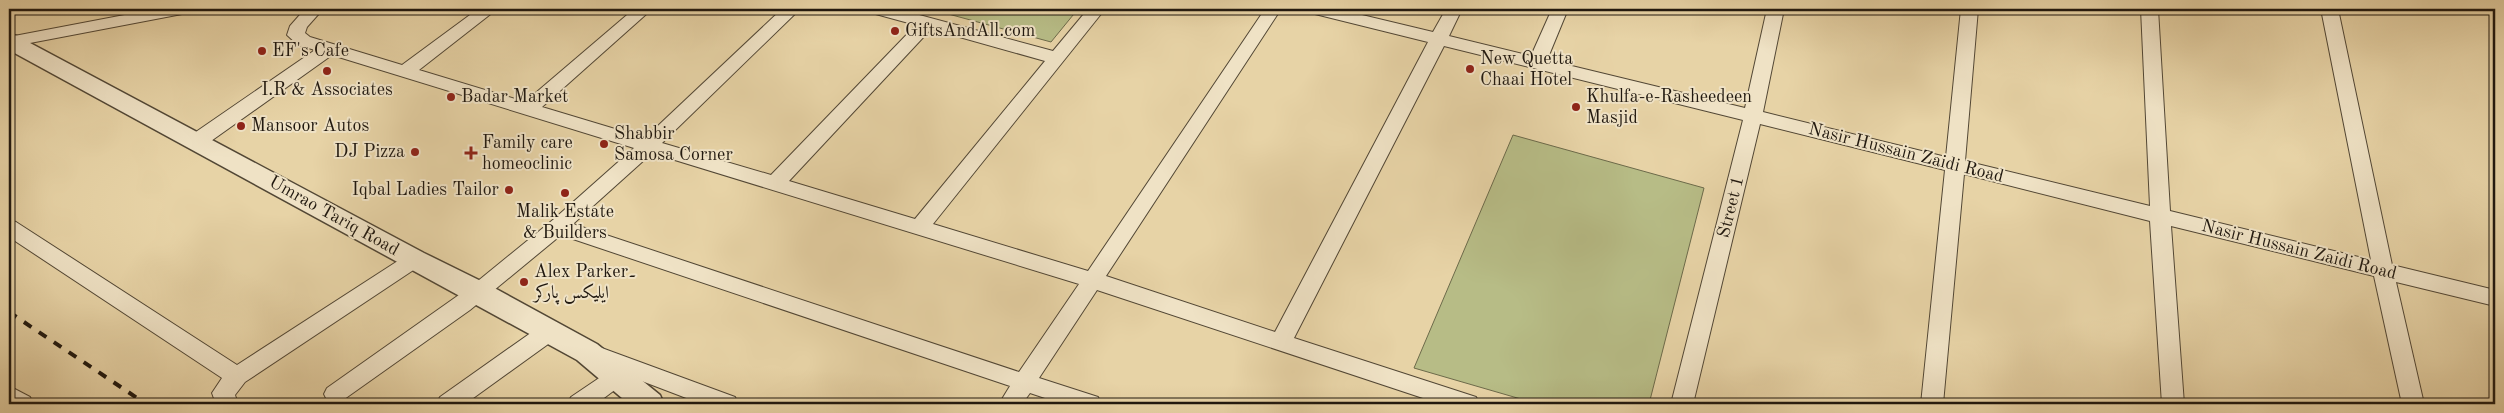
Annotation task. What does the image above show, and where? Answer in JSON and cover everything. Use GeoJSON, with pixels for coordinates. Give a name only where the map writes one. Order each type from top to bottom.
{"type":"FeatureCollection","features":[{"type":"Feature","properties":{"kind":"street"},"geometry":{"type":"LineString","coordinates":[[10,42],[182,9]]}},
{"type":"Feature","properties":{"kind":"street"},"geometry":{"type":"LineString","coordinates":[[314,9],[299,26],[296,35],[304,41],[1092,280],[1468,404]]}},
{"type":"Feature","properties":{"kind":"street"},"geometry":{"type":"LineString","coordinates":[[406,71],[489,9]]}},
{"type":"Feature","properties":{"kind":"street"},"geometry":{"type":"LineString","coordinates":[[529,108],[644,9]]}},
{"type":"Feature","properties":{"kind":"street"},"geometry":{"type":"LineString","coordinates":[[335,394],[479,292],[558,227],[649,145],[792,9]]}},
{"type":"Feature","properties":{"kind":"street"},"geometry":{"type":"LineString","coordinates":[[878,9],[1056,58]]}},
{"type":"Feature","properties":{"kind":"street"},"geometry":{"type":"LineString","coordinates":[[918,227],[1096,9]]}},
{"type":"Feature","properties":{"kind":"street"},"geometry":{"type":"LineString","coordinates":[[1010,404],[1273,9]]}},
{"type":"Feature","properties":{"kind":"street","name":"Nasir Hussain Zaidi Road"},"geometry":{"type":"LineString","coordinates":[[1317,9],[2495,298]]}},
{"type":"Feature","properties":{"kind":"street"},"geometry":{"type":"LineString","coordinates":[[1281,342],[1454,9]]}},
{"type":"Feature","properties":{"kind":"street"},"geometry":{"type":"LineString","coordinates":[[1537,63],[1560,9]]}},
{"type":"Feature","properties":{"kind":"street","name":"Street 1"},"geometry":{"type":"LineString","coordinates":[[1682,404],[1753,116],[1776,9]]}},
{"type":"Feature","properties":{"kind":"street"},"geometry":{"type":"LineString","coordinates":[[1932,404],[1970,9]]}},
{"type":"Feature","properties":{"kind":"street"},"geometry":{"type":"LineString","coordinates":[[2150,9],[2160,216],[2174,404]]}},
{"type":"Feature","properties":{"kind":"street"},"geometry":{"type":"LineString","coordinates":[[2330,9],[2382,270],[2413,404]]}},
{"type":"Feature","properties":{"kind":"street"},"geometry":{"type":"LineString","coordinates":[[775,183],[928,22]]}},
{"type":"Feature","properties":{"kind":"street","name":"Umrao Tariq Road"},"geometry":{"type":"LineString","coordinates":[[10,42],[197,141],[414,260],[479,292],[550,331],[587,352],[649,404]]}},
{"type":"Feature","properties":{"kind":"street"},"geometry":{"type":"LineString","coordinates":[[197,141],[329,49]]}},
{"type":"Feature","properties":{"kind":"street"},"geometry":{"type":"LineString","coordinates":[[9,227],[237,376]]}},
{"type":"Feature","properties":{"kind":"street"},"geometry":{"type":"LineString","coordinates":[[558,227],[1090,404]]}},
{"type":"Feature","properties":{"kind":"street"},"geometry":{"type":"LineString","coordinates":[[227,404],[223,393],[237,376],[414,260]]}},
{"type":"Feature","properties":{"kind":"street"},"geometry":{"type":"LineString","coordinates":[[448,404],[550,331]]}},
{"type":"Feature","properties":{"kind":"street"},"geometry":{"type":"LineString","coordinates":[[587,352],[727,404]]}},
{"type":"Feature","properties":{"kind":"street"},"geometry":{"type":"LineString","coordinates":[[579,404],[616,377]]}},
{"type":"Feature","properties":{"kind":"street"},"geometry":{"type":"LineString","coordinates":[[9,395],[22,404]]}},
{"type":"Feature","properties":{"kind":"green space"},"geometry":{"type":"Polygon","coordinates":[[[930,9],[1078,9],[1051,42],[930,9]]]}},
{"type":"Feature","properties":{"kind":"green space"},"geometry":{"type":"Polygon","coordinates":[[[1513,135],[1704,188],[1649,404],[1538,404],[1414,368],[1513,135]]]}},
{"type":"Feature","properties":{"kind":"railway"},"geometry":{"type":"LineString","coordinates":[[9,312],[146,404]]}},
{"type":"Feature","properties":{"kind":"place","name":"GiftsAndAll.com"},"geometry":{"type":"Point","coordinates":[895,31]}},
{"type":"Feature","properties":{"kind":"place","name":"EF's Cafe"},"geometry":{"type":"Point","coordinates":[262,51]}},
{"type":"Feature","properties":{"kind":"place","name":"New Quetta Chaai Hotel"},"geometry":{"type":"Point","coordinates":[1470,69]}},
{"type":"Feature","properties":{"kind":"place","name":"I.R & Associates"},"geometry":{"type":"Point","coordinates":[327,71]}},
{"type":"Feature","properties":{"kind":"place","name":"Badar Market"},"geometry":{"type":"Point","coordinates":[451,97]}},
{"type":"Feature","properties":{"kind":"place","name":"Khulfa-e-Rasheedeen Masjid"},"geometry":{"type":"Point","coordinates":[1576,107]}},
{"type":"Feature","properties":{"kind":"place","name":"Mansoor Autos"},"geometry":{"type":"Point","coordinates":[241,126]}},
{"type":"Feature","properties":{"kind":"place","name":"Shabbir Samosa Corner"},"geometry":{"type":"Point","coordinates":[604,144]}},
{"type":"Feature","properties":{"kind":"place","name":"DJ Pizza"},"geometry":{"type":"Point","coordinates":[415,152]}},
{"type":"Feature","properties":{"kind":"place","name":"Family care homeoclinic"},"geometry":{"type":"Point","coordinates":[471,153]}},
{"type":"Feature","properties":{"kind":"place","name":"Iqbal Ladies Tailor"},"geometry":{"type":"Point","coordinates":[509,190]}},
{"type":"Feature","properties":{"kind":"place","name":"Malik Estate & Builders"},"geometry":{"type":"Point","coordinates":[565,193]}},
{"type":"Feature","properties":{"kind":"place","name":"Alex Parker۔ ایلیکس پارکر"},"geometry":{"type":"Point","coordinates":[524,282]}}]}
